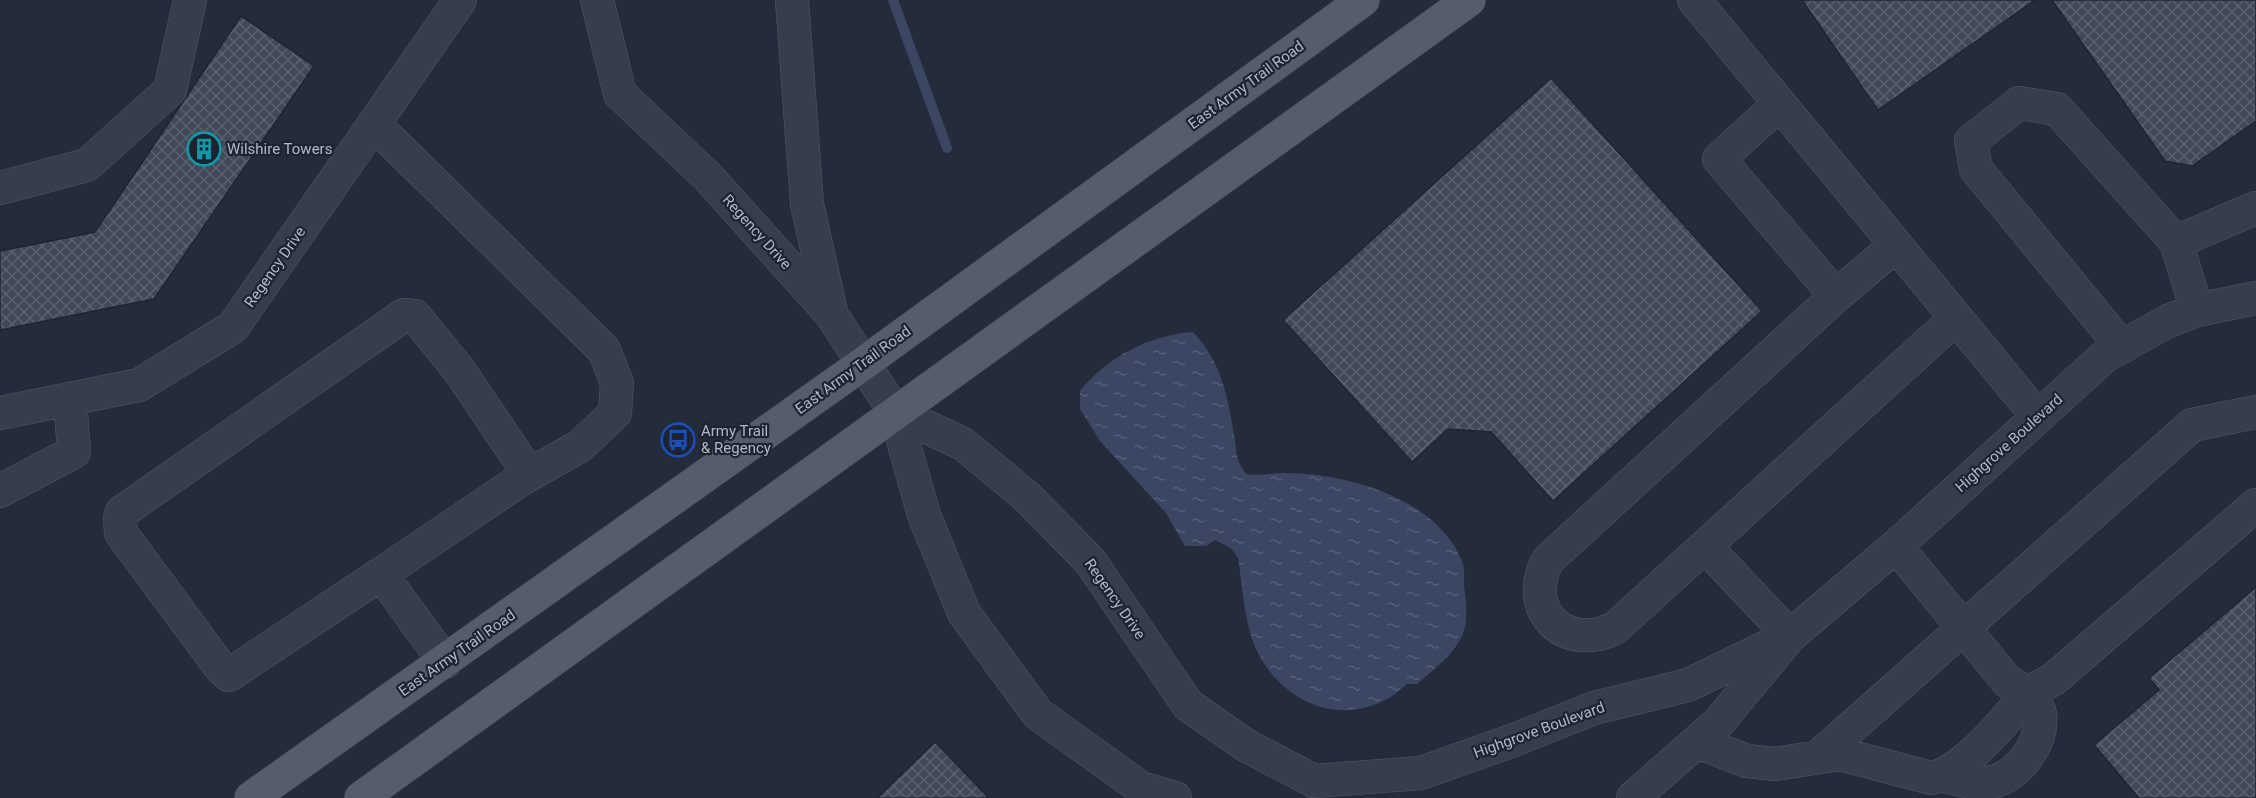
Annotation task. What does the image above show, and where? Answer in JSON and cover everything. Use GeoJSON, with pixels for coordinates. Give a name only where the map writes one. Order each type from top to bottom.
{"type":"FeatureCollection","features":[{"type":"Feature","properties":{"kind":"main road","name":"East Army Trail Road"},"geometry":{"type":"LineString","coordinates":[[251,798],[864,363],[1363,0]]}},
{"type":"Feature","properties":{"kind":"main road"},"geometry":{"type":"LineString","coordinates":[[361,798],[1469,0]]}},
{"type":"Feature","properties":{"kind":"street"},"geometry":{"type":"LineString","coordinates":[[0,188],[87,165],[170,90],[190,0]]}},
{"type":"Feature","properties":{"kind":"street","name":"Regency Drive"},"geometry":{"type":"LineString","coordinates":[[0,413],[139,385],[233,327],[460,0]]}},
{"type":"Feature","properties":{"kind":"street","name":"Regency Drive"},"geometry":{"type":"LineString","coordinates":[[597,0],[620,94],[708,177],[831,314],[895,412],[924,515],[964,613],[970,622],[1038,714],[1141,788],[1175,798]]}},
{"type":"Feature","properties":{"kind":"street","name":"Regency Drive"},"geometry":{"type":"LineString","coordinates":[[792,0],[807,204],[831,314]]}},
{"type":"Feature","properties":{"kind":"street"},"geometry":{"type":"LineString","coordinates":[[1694,0],[2037,417]]}},
{"type":"Feature","properties":{"kind":"street"},"geometry":{"type":"LineString","coordinates":[[1779,104],[1719,159],[1836,296]]}},
{"type":"Feature","properties":{"kind":"street"},"geometry":{"type":"LineString","coordinates":[[2122,347],[1976,169],[1971,141],[2019,104],[2057,109],[2176,242],[2197,310]]}},
{"type":"Feature","properties":{"kind":"street"},"geometry":{"type":"LineString","coordinates":[[374,124],[604,351],[617,383],[615,413],[580,446],[529,474],[229,675],[220,667],[121,533],[122,512],[404,315],[415,316],[459,370],[529,474]]}},
{"type":"Feature","properties":{"kind":"street"},"geometry":{"type":"LineString","coordinates":[[2176,242],[2256,208]]}},
{"type":"Feature","properties":{"kind":"street"},"geometry":{"type":"LineString","coordinates":[[1896,245],[1836,296],[1548,560],[1541,573],[1541,604],[1548,617],[1558,628],[1587,637],[1602,635],[1615,628],[1956,318]]}},
{"type":"Feature","properties":{"kind":"street","name":"Highgrove Boulevard"},"geometry":{"type":"LineString","coordinates":[[1633,798],[1718,723],[1790,636],[1896,546],[2105,356],[2168,321],[2197,310],[2256,298]]}},
{"type":"Feature","properties":{"kind":"street"},"geometry":{"type":"LineString","coordinates":[[0,491],[74,452],[70,399]]}},
{"type":"Feature","properties":{"kind":"street","name":"Regency Drive"},"geometry":{"type":"LineString","coordinates":[[895,412],[963,444],[1026,496],[1090,561],[1188,705],[1313,789]]}},
{"type":"Feature","properties":{"kind":"street"},"geometry":{"type":"LineString","coordinates":[[1818,757],[2192,425],[2256,412]]}},
{"type":"Feature","properties":{"kind":"street"},"geometry":{"type":"LineString","coordinates":[[1944,776],[1970,754],[2029,693],[2055,678],[2256,505]]}},
{"type":"Feature","properties":{"kind":"street"},"geometry":{"type":"LineString","coordinates":[[1706,546],[1790,636]]}},
{"type":"Feature","properties":{"kind":"street"},"geometry":{"type":"LineString","coordinates":[[1697,742],[1747,761],[1775,764],[1840,754],[1932,778],[1944,776],[1978,784],[1995,782],[2012,773],[2026,759],[2039,726],[2040,713],[2029,693],[2008,682],[1896,546]]}},
{"type":"Feature","properties":{"kind":"street"},"geometry":{"type":"LineString","coordinates":[[381,573],[445,662]]}},
{"type":"Feature","properties":{"kind":"street","name":"Highgrove Boulevard"},"geometry":{"type":"LineString","coordinates":[[1313,789],[1421,773],[1514,740],[1594,708],[1688,685],[1790,636]]}},
{"type":"Feature","properties":{"kind":"water"},"geometry":{"type":"Polygon","coordinates":[[[1193,332],[1203,343],[1222,380],[1238,458],[1246,474],[1310,474],[1362,484],[1411,506],[1433,521],[1450,539],[1464,566],[1466,620],[1464,630],[1455,648],[1417,684],[1407,684],[1388,699],[1367,707],[1346,710],[1325,708],[1305,701],[1287,689],[1271,673],[1253,642],[1247,619],[1238,558],[1232,549],[1215,540],[1206,546],[1185,546],[1166,513],[1100,441],[1080,409],[1080,391],[1103,368],[1130,350],[1161,338],[1193,332]]]}},
{"type":"Feature","properties":{"kind":"building"},"geometry":{"type":"Polygon","coordinates":[[[1802,0],[2035,0],[1878,110],[1802,0]]]}},
{"type":"Feature","properties":{"kind":"building"},"geometry":{"type":"Polygon","coordinates":[[[2052,0],[2256,0],[2256,121],[2192,166],[2165,161],[2052,0]]]}},
{"type":"Feature","properties":{"kind":"building","name":"Wilshire Towers"},"geometry":{"type":"Polygon","coordinates":[[[241,16],[314,66],[154,299],[0,330],[0,251],[95,232],[241,16]]]}},
{"type":"Feature","properties":{"kind":"building"},"geometry":{"type":"Polygon","coordinates":[[[1551,78],[1762,311],[1553,501],[1491,432],[1448,429],[1412,462],[1283,320],[1551,78]]]}},
{"type":"Feature","properties":{"kind":"building"},"geometry":{"type":"Polygon","coordinates":[[[2256,587],[2256,798],[2139,798],[2094,745],[2159,690],[2149,678],[2256,587]]]}},
{"type":"Feature","properties":{"kind":"building"},"geometry":{"type":"Polygon","coordinates":[[[935,742],[989,798],[877,798],[935,742]]]}},
{"type":"Feature","properties":{"kind":"waterway"},"geometry":{"type":"LineString","coordinates":[[893,0],[947,148]]}},
{"type":"Feature","properties":{"kind":"place","name":"Wilshire Towers"},"geometry":{"type":"Point","coordinates":[204,149]}},
{"type":"Feature","properties":{"kind":"place","name":"Army Trail & Regency"},"geometry":{"type":"Point","coordinates":[678,440]}}]}
